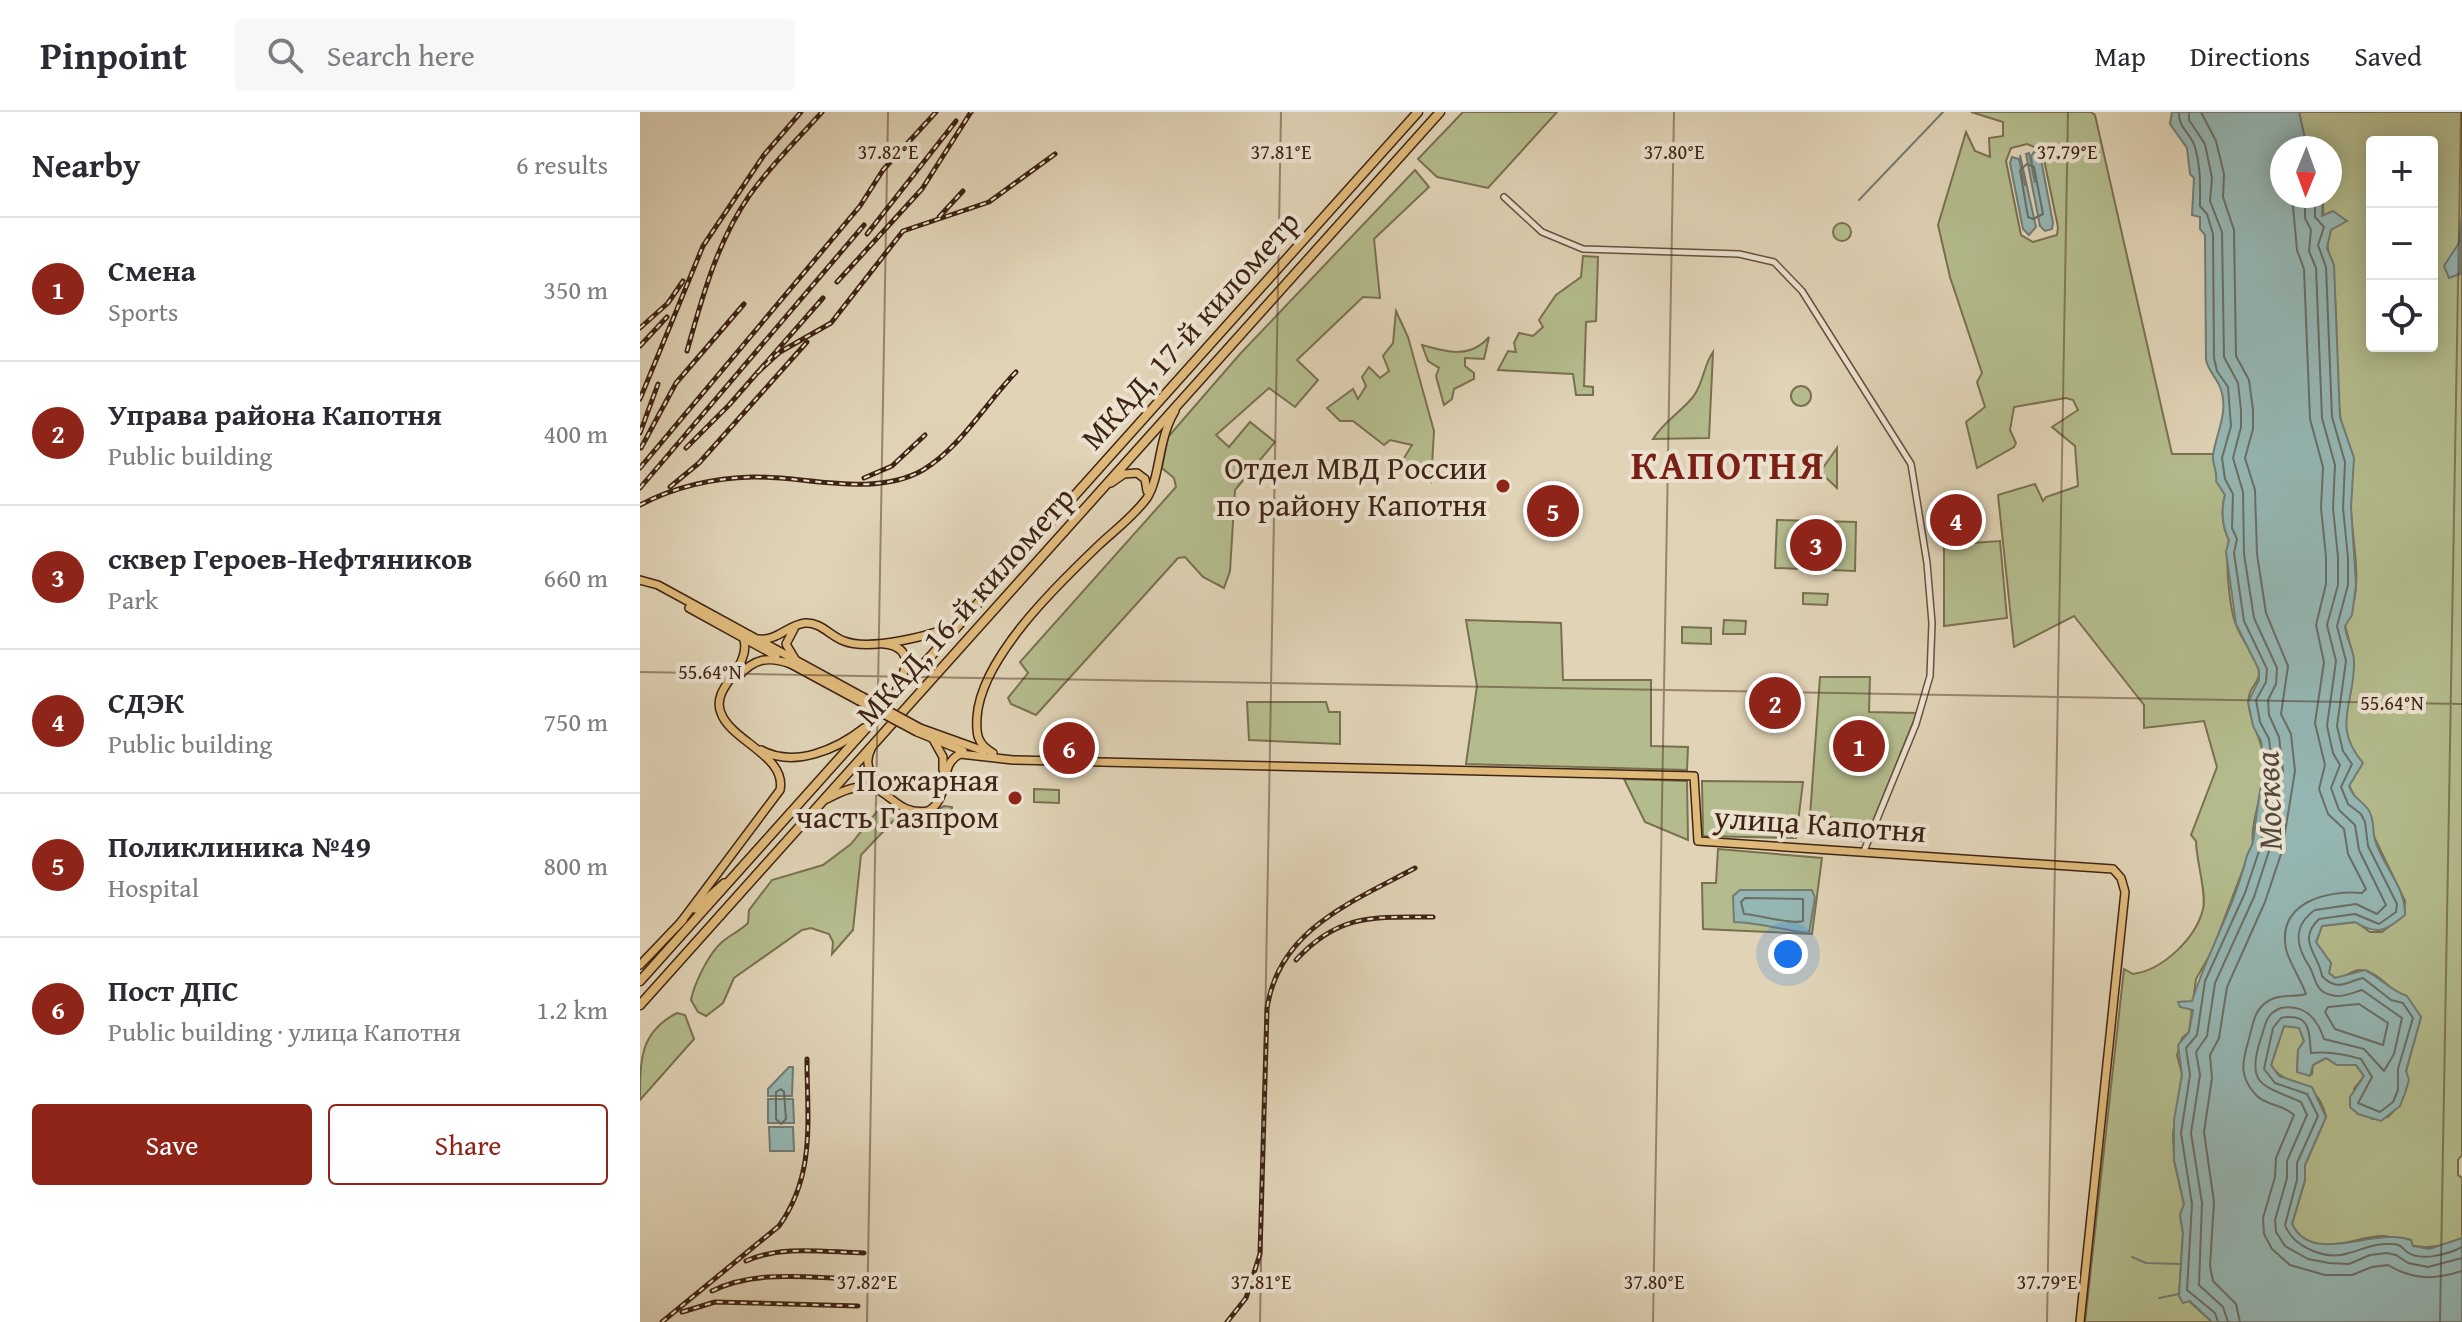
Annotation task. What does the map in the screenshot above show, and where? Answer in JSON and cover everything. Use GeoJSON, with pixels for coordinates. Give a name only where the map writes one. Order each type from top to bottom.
{"type":"FeatureCollection","features":[{"type":"Feature","properties":{"kind":"highway","name":"МКАД, 17-й километр"},"geometry":{"type":"LineString","coordinates":[[1102,488],[1440,112]]}},
{"type":"Feature","properties":{"kind":"highway","name":"МКАД, 17-й километр"},"geometry":{"type":"LineString","coordinates":[[969,614],[1416,114]]}},
{"type":"Feature","properties":{"kind":"highway","name":"МКАД, 16-й километр"},"geometry":{"type":"LineString","coordinates":[[640,1005],[1102,488]]}},
{"type":"Feature","properties":{"kind":"highway","name":"МКАД, 16-й километр"},"geometry":{"type":"LineString","coordinates":[[640,981],[969,614]]}},
{"type":"Feature","properties":{"kind":"main road"},"geometry":{"type":"LineString","coordinates":[[993,753],[981,745],[977,721],[980,694],[995,664],[1065,580],[1145,500],[1151,490],[1161,440],[1183,399]]}},
{"type":"Feature","properties":{"kind":"main road"},"geometry":{"type":"LineString","coordinates":[[1102,488],[1124,474],[1137,473],[1147,483],[1145,500]]}},
{"type":"Feature","properties":{"kind":"main road"},"geometry":{"type":"LineString","coordinates":[[641,580],[933,739],[973,754],[1030,759]]}},
{"type":"Feature","properties":{"kind":"main road"},"geometry":{"type":"LineString","coordinates":[[745,637],[767,640],[810,623],[846,642],[869,642],[934,634],[969,614]]}},
{"type":"Feature","properties":{"kind":"main road"},"geometry":{"type":"LineString","coordinates":[[795,664],[786,639],[793,630],[805,625],[842,644],[896,646],[907,663],[893,699]]}},
{"type":"Feature","properties":{"kind":"main road"},"geometry":{"type":"LineString","coordinates":[[681,922],[780,790],[777,770],[728,725],[719,710],[721,694],[744,656],[745,637]]}},
{"type":"Feature","properties":{"kind":"main road"},"geometry":{"type":"LineString","coordinates":[[795,664],[769,658],[753,662],[723,695],[721,710],[724,717],[760,749],[782,758],[799,759],[843,741],[872,722]]}},
{"type":"Feature","properties":{"kind":"main road"},"geometry":{"type":"LineString","coordinates":[[952,742],[969,738],[977,721]]}},
{"type":"Feature","properties":{"kind":"main road"},"geometry":{"type":"LineString","coordinates":[[919,730],[993,753],[1030,759]]}},
{"type":"Feature","properties":{"kind":"main road"},"geometry":{"type":"LineString","coordinates":[[873,745],[867,765],[872,776],[900,801],[920,810],[933,806],[943,778],[943,757],[933,739]]}},
{"type":"Feature","properties":{"kind":"main road"},"geometry":{"type":"LineString","coordinates":[[822,803],[861,785],[884,791],[908,809],[928,811],[941,799],[952,758],[973,754]]}},
{"type":"Feature","properties":{"kind":"main road","name":"улица Капотня"},"geometry":{"type":"LineString","coordinates":[[1030,759],[1694,776],[1698,841],[2106,867],[2124,882],[2080,1322]]}},
{"type":"Feature","properties":{"kind":"main road"},"geometry":{"type":"LineString","coordinates":[[640,965],[746,862]]}},
{"type":"Feature","properties":{"kind":"street"},"geometry":{"type":"LineString","coordinates":[[1504,197],[1542,232],[1583,249],[1739,254],[1774,262],[1802,291],[1911,464],[1927,563],[1932,623],[1930,676],[1916,724],[1864,851]]}},
{"type":"Feature","properties":{"kind":"green space"},"geometry":{"type":"Polygon","coordinates":[[[1463,112],[1557,112],[1488,188],[1437,177],[1418,159],[1463,112]]]}},
{"type":"Feature","properties":{"kind":"green space"},"geometry":{"type":"Polygon","coordinates":[[[1971,112],[2091,112],[2095,115],[2172,454],[2213,454],[2218,471],[2217,481],[2225,495],[2223,518],[2229,540],[2228,570],[2234,617],[2259,672],[2250,692],[2249,704],[2263,753],[2265,772],[2253,827],[2253,843],[2212,951],[2196,979],[2189,1032],[2182,1038],[2177,1055],[2182,1074],[2173,1134],[2174,1160],[2184,1205],[2180,1215],[2183,1233],[2179,1296],[2212,1322],[2085,1322],[2124,969],[2133,974],[2156,966],[2177,951],[2199,920],[2204,895],[2196,841],[2191,835],[2217,767],[2204,721],[2144,728],[2144,705],[2074,616],[2014,647],[1998,495],[2035,484],[2043,501],[2046,497],[2078,486],[2075,446],[2052,427],[2078,410],[2073,400],[2066,398],[2014,407],[2010,430],[2016,443],[2014,447],[1977,468],[1966,422],[1985,407],[1977,382],[1982,373],[1950,277],[1938,225],[1966,132],[1975,151],[1990,157],[1989,138],[2003,136],[2003,122],[1971,112]],[[2027,144],[2011,148],[2006,161],[2021,235],[2033,242],[2057,235],[2058,227],[2042,150],[2027,144]]]}},
{"type":"Feature","properties":{"kind":"green space"},"geometry":{"type":"Polygon","coordinates":[[[2299,112],[2462,112],[2462,1155],[2458,1160],[2458,1175],[2462,1178],[2462,1238],[2435,1247],[2414,1246],[2384,1236],[2322,1245],[2311,1243],[2301,1236],[2292,1224],[2305,1180],[2305,1165],[2326,1117],[2316,1095],[2277,1073],[2271,1065],[2284,1026],[2299,1027],[2304,1041],[2298,1050],[2297,1072],[2312,1074],[2313,1065],[2326,1058],[2337,1065],[2356,1065],[2364,1076],[2354,1089],[2365,1113],[2372,1119],[2388,1117],[2405,1092],[2407,1069],[2421,1017],[2401,994],[2395,993],[2371,973],[2360,970],[2335,978],[2329,973],[2331,963],[2316,943],[2322,926],[2356,922],[2370,932],[2382,932],[2404,915],[2405,901],[2349,785],[2350,747],[2344,726],[2354,660],[2345,625],[2355,598],[2356,569],[2350,458],[2340,414],[2334,286],[2323,208],[2342,208],[2342,136],[2304,136],[2299,112]]]}},
{"type":"Feature","properties":{"kind":"green space"},"geometry":{"type":"Polygon","coordinates":[[[1415,170],[1429,187],[1374,239],[1380,298],[1363,297],[1297,360],[1318,380],[1295,407],[1269,388],[1216,435],[1229,447],[1250,422],[1275,442],[1235,490],[1230,571],[1224,588],[1203,577],[1185,557],[1178,558],[1036,715],[1011,704],[1008,698],[1028,673],[1020,662],[1176,487],[1174,478],[1162,468],[1168,437],[1240,354],[1415,170]]]}},
{"type":"Feature","properties":{"kind":"green space"},"geometry":{"type":"Polygon","coordinates":[[[1842,223],[1851,232],[1842,241],[1833,232],[1842,223]]]}},
{"type":"Feature","properties":{"kind":"green space"},"geometry":{"type":"Polygon","coordinates":[[[1583,256],[1598,257],[1596,321],[1586,322],[1584,386],[1593,387],[1593,395],[1576,395],[1573,374],[1498,370],[1508,351],[1516,352],[1514,343],[1519,333],[1533,336],[1543,327],[1539,320],[1556,295],[1581,277],[1583,256]]]}},
{"type":"Feature","properties":{"kind":"green space"},"geometry":{"type":"Polygon","coordinates":[[[1396,311],[1408,337],[1434,431],[1431,482],[1401,463],[1412,445],[1390,440],[1384,445],[1353,421],[1340,421],[1327,408],[1353,389],[1358,399],[1366,386],[1362,377],[1369,367],[1380,378],[1389,371],[1383,356],[1393,343],[1396,311]]]}},
{"type":"Feature","properties":{"kind":"green space"},"geometry":{"type":"Polygon","coordinates":[[[1489,337],[1484,359],[1465,358],[1465,366],[1474,373],[1474,379],[1454,389],[1452,399],[1444,405],[1436,376],[1439,368],[1428,361],[1422,345],[1466,351],[1474,349],[1489,337]]]}},
{"type":"Feature","properties":{"kind":"green space"},"geometry":{"type":"Polygon","coordinates":[[[1713,352],[1709,438],[1653,439],[1693,397],[1713,352]]]}},
{"type":"Feature","properties":{"kind":"green space"},"geometry":{"type":"Polygon","coordinates":[[[1797,386],[1805,386],[1811,396],[1805,406],[1797,406],[1791,400],[1791,392],[1797,386]]]}},
{"type":"Feature","properties":{"kind":"green space"},"geometry":{"type":"Polygon","coordinates":[[[1837,448],[1837,488],[1820,472],[1837,448]]]}},
{"type":"Feature","properties":{"kind":"green space"},"geometry":{"type":"Polygon","coordinates":[[[1777,520],[1856,522],[1855,571],[1775,568],[1777,520]]]}},
{"type":"Feature","properties":{"kind":"green space"},"geometry":{"type":"Polygon","coordinates":[[[2000,541],[2007,618],[1944,626],[1944,545],[2000,541]]]}},
{"type":"Feature","properties":{"kind":"green space"},"geometry":{"type":"Polygon","coordinates":[[[1803,593],[1828,594],[1827,605],[1803,604],[1803,593]]]}},
{"type":"Feature","properties":{"kind":"green space"},"geometry":{"type":"Polygon","coordinates":[[[1466,620],[1561,623],[1563,680],[1651,680],[1651,746],[1688,747],[1687,770],[1466,764],[1477,686],[1466,620]]]}},
{"type":"Feature","properties":{"kind":"green space"},"geometry":{"type":"Polygon","coordinates":[[[1724,620],[1746,621],[1745,634],[1723,634],[1724,620]]]}},
{"type":"Feature","properties":{"kind":"green space"},"geometry":{"type":"Polygon","coordinates":[[[1682,627],[1711,628],[1711,644],[1682,643],[1682,627]]]}},
{"type":"Feature","properties":{"kind":"green space"},"geometry":{"type":"Polygon","coordinates":[[[1820,677],[1870,677],[1869,712],[1917,713],[1865,841],[1843,839],[1835,834],[1835,818],[1810,816],[1820,677]]]}},
{"type":"Feature","properties":{"kind":"green space"},"geometry":{"type":"Polygon","coordinates":[[[1247,702],[1326,702],[1329,712],[1340,712],[1340,744],[1249,740],[1247,702]]]}},
{"type":"Feature","properties":{"kind":"green space"},"geometry":{"type":"Polygon","coordinates":[[[1624,779],[1687,781],[1688,840],[1645,822],[1624,779]]]}},
{"type":"Feature","properties":{"kind":"green space"},"geometry":{"type":"Polygon","coordinates":[[[1702,781],[1803,782],[1796,838],[1703,836],[1702,781]]]}},
{"type":"Feature","properties":{"kind":"green space"},"geometry":{"type":"Polygon","coordinates":[[[1034,789],[1059,790],[1059,803],[1034,802],[1034,789]]]}},
{"type":"Feature","properties":{"kind":"green space"},"geometry":{"type":"Polygon","coordinates":[[[944,806],[952,807],[951,816],[896,818],[861,855],[853,930],[832,954],[833,942],[829,934],[811,928],[802,930],[734,978],[723,1003],[706,1016],[698,1012],[691,1000],[707,961],[722,942],[748,923],[749,910],[772,880],[823,865],[851,844],[879,809],[925,816],[944,806]]]}},
{"type":"Feature","properties":{"kind":"green space"},"geometry":{"type":"Polygon","coordinates":[[[1718,849],[1822,858],[1812,934],[1703,929],[1702,883],[1716,883],[1718,849]]]}},
{"type":"Feature","properties":{"kind":"green space"},"geometry":{"type":"Polygon","coordinates":[[[677,1013],[685,1015],[694,1039],[640,1100],[642,1059],[649,1038],[677,1013]]]}},
{"type":"Feature","properties":{"kind":"water","name":"Москва"},"geometry":{"type":"Polygon","coordinates":[[[2172,112],[2299,112],[2304,136],[2270,136],[2270,208],[2322,208],[2322,216],[2333,211],[2347,221],[2331,230],[2327,248],[2334,265],[2340,417],[2354,458],[2351,507],[2356,585],[2352,615],[2345,626],[2354,662],[2346,725],[2353,749],[2363,763],[2349,786],[2370,813],[2378,849],[2402,895],[2405,915],[2381,930],[2355,922],[2322,926],[2316,942],[2331,963],[2329,973],[2335,978],[2365,970],[2407,996],[2421,1017],[2406,1071],[2409,1080],[2400,1106],[2381,1121],[2358,1114],[2350,1107],[2350,1097],[2364,1076],[2356,1065],[2337,1065],[2326,1058],[2313,1065],[2310,1076],[2297,1072],[2298,1050],[2304,1041],[2299,1028],[2284,1026],[2271,1065],[2279,1076],[2312,1087],[2326,1117],[2305,1165],[2305,1180],[2292,1224],[2302,1236],[2314,1243],[2396,1237],[2411,1240],[2413,1246],[2429,1249],[2462,1238],[2462,1322],[2212,1322],[2190,1301],[2183,1303],[2179,1296],[2183,1233],[2180,1215],[2184,1204],[2174,1160],[2174,1120],[2182,1075],[2178,1045],[2189,1032],[2193,1010],[2180,1007],[2178,1002],[2192,1001],[2235,895],[2253,842],[2265,772],[2261,741],[2253,726],[2248,702],[2259,680],[2259,670],[2236,624],[2226,552],[2229,540],[2223,518],[2225,495],[2216,481],[2213,459],[2223,414],[2223,396],[2206,360],[2205,235],[2200,229],[2200,217],[2192,215],[2194,178],[2190,174],[2187,148],[2170,124],[2172,112]]]}},
{"type":"Feature","properties":{"kind":"water"},"geometry":{"type":"Polygon","coordinates":[[[2034,152],[2040,154],[2053,223],[2052,229],[2045,231],[2040,226],[2026,154],[2029,153],[2035,183],[2031,156],[2034,152]]]}},
{"type":"Feature","properties":{"kind":"water"},"geometry":{"type":"Polygon","coordinates":[[[2020,155],[2036,227],[2029,235],[2023,229],[2010,163],[2012,157],[2019,159],[2025,186],[2020,155]]]}},
{"type":"Feature","properties":{"kind":"water"},"geometry":{"type":"Polygon","coordinates":[[[2462,215],[2460,274],[2449,278],[2444,266],[2459,243],[2462,215]]]}},
{"type":"Feature","properties":{"kind":"water"},"geometry":{"type":"Polygon","coordinates":[[[1740,890],[1812,890],[1815,898],[1809,933],[1734,922],[1733,896],[1740,890]]]}},
{"type":"Feature","properties":{"kind":"water"},"geometry":{"type":"Polygon","coordinates":[[[789,1067],[793,1067],[792,1096],[768,1096],[768,1089],[789,1067]]]}},
{"type":"Feature","properties":{"kind":"water"},"geometry":{"type":"Polygon","coordinates":[[[768,1099],[793,1099],[794,1123],[768,1123],[768,1099]]]}},
{"type":"Feature","properties":{"kind":"water"},"geometry":{"type":"Polygon","coordinates":[[[769,1127],[793,1127],[794,1151],[770,1151],[769,1127]]]}},
{"type":"Feature","properties":{"kind":"waterway"},"geometry":{"type":"LineString","coordinates":[[1859,200],[1943,112]]}},
{"type":"Feature","properties":{"kind":"waterway"},"geometry":{"type":"LineString","coordinates":[[2132,1257],[2146,1263],[2180,1264]]}},
{"type":"Feature","properties":{"kind":"waterway"},"geometry":{"type":"LineString","coordinates":[[2159,1298],[2179,1294]]}},
{"type":"Feature","properties":{"kind":"railway"},"geometry":{"type":"LineString","coordinates":[[640,399],[703,246],[764,155],[801,112]]}},
{"type":"Feature","properties":{"kind":"railway"},"geometry":{"type":"LineString","coordinates":[[687,351],[712,271],[738,214],[766,174],[822,112]]}},
{"type":"Feature","properties":{"kind":"railway"},"geometry":{"type":"LineString","coordinates":[[640,468],[860,206],[883,170],[936,112]]}},
{"type":"Feature","properties":{"kind":"railway"},"geometry":{"type":"LineString","coordinates":[[837,282],[922,189],[971,112]]}},
{"type":"Feature","properties":{"kind":"railway"},"geometry":{"type":"LineString","coordinates":[[867,234],[956,121]]}},
{"type":"Feature","properties":{"kind":"railway"},"geometry":{"type":"LineString","coordinates":[[757,373],[780,352],[831,323],[903,231],[989,202],[1055,154]]}},
{"type":"Feature","properties":{"kind":"railway"},"geometry":{"type":"LineString","coordinates":[[939,217],[963,191]]}},
{"type":"Feature","properties":{"kind":"railway"},"geometry":{"type":"LineString","coordinates":[[640,488],[864,225]]}},
{"type":"Feature","properties":{"kind":"railway"},"geometry":{"type":"LineString","coordinates":[[640,328],[668,303],[683,281]]}},
{"type":"Feature","properties":{"kind":"railway"},"geometry":{"type":"LineString","coordinates":[[686,448],[729,405],[823,298]]}},
{"type":"Feature","properties":{"kind":"railway"},"geometry":{"type":"LineString","coordinates":[[641,448],[676,383],[744,304]]}},
{"type":"Feature","properties":{"kind":"railway"},"geometry":{"type":"LineString","coordinates":[[640,346],[667,317]]}},
{"type":"Feature","properties":{"kind":"railway"},"geometry":{"type":"LineString","coordinates":[[670,487],[699,463],[807,342]]}},
{"type":"Feature","properties":{"kind":"railway"},"geometry":{"type":"LineString","coordinates":[[640,505],[680,488],[738,478],[840,484],[883,483],[904,478],[923,470],[949,450],[1016,372]]}},
{"type":"Feature","properties":{"kind":"railway"},"geometry":{"type":"LineString","coordinates":[[640,433],[658,384]]}},
{"type":"Feature","properties":{"kind":"railway"},"geometry":{"type":"LineString","coordinates":[[864,478],[892,466],[925,435]]}},
{"type":"Feature","properties":{"kind":"railway"},"geometry":{"type":"LineString","coordinates":[[1227,1322],[1246,1298],[1260,1254],[1267,1009],[1274,982],[1286,958],[1322,922],[1367,893],[1415,868]]}},
{"type":"Feature","properties":{"kind":"railway"},"geometry":{"type":"LineString","coordinates":[[1296,960],[1327,933],[1358,921],[1433,917]]}},
{"type":"Feature","properties":{"kind":"railway"},"geometry":{"type":"LineString","coordinates":[[662,1322],[779,1226],[791,1206],[799,1187],[807,1146],[807,1059]]}},
{"type":"Feature","properties":{"kind":"railway"},"geometry":{"type":"LineString","coordinates":[[746,1261],[789,1251],[864,1253]]}},
{"type":"Feature","properties":{"kind":"railway"},"geometry":{"type":"LineString","coordinates":[[712,1291],[729,1284],[765,1277],[858,1279]]}},
{"type":"Feature","properties":{"kind":"railway"},"geometry":{"type":"LineString","coordinates":[[682,1312],[715,1302],[858,1306]]}},
{"type":"Feature","properties":{"kind":"place","name":"Отдел МВД России по району Капотня"},"geometry":{"type":"Point","coordinates":[1503,486]}},
{"type":"Feature","properties":{"kind":"place","name":"Поликлиника №49"},"geometry":{"type":"Point","coordinates":[1553,511]}},
{"type":"Feature","properties":{"kind":"place","name":"СДЭК"},"geometry":{"type":"Point","coordinates":[1956,520]}},
{"type":"Feature","properties":{"kind":"place","name":"сквер Героев-Нефтяников"},"geometry":{"type":"Point","coordinates":[1816,545]}},
{"type":"Feature","properties":{"kind":"place","name":"Управа района Капотня"},"geometry":{"type":"Point","coordinates":[1775,703]}},
{"type":"Feature","properties":{"kind":"place","name":"Смена"},"geometry":{"type":"Point","coordinates":[1859,746]}},
{"type":"Feature","properties":{"kind":"place","name":"Пост ДПС"},"geometry":{"type":"Point","coordinates":[1069,748]}},
{"type":"Feature","properties":{"kind":"place","name":"Пожарная часть Газпром"},"geometry":{"type":"Point","coordinates":[1015,798]}},
{"type":"Feature","properties":{"kind":"district","name":"КАПОТНЯ"},"geometry":{"type":"Point","coordinates":[1728,465]}}]}
